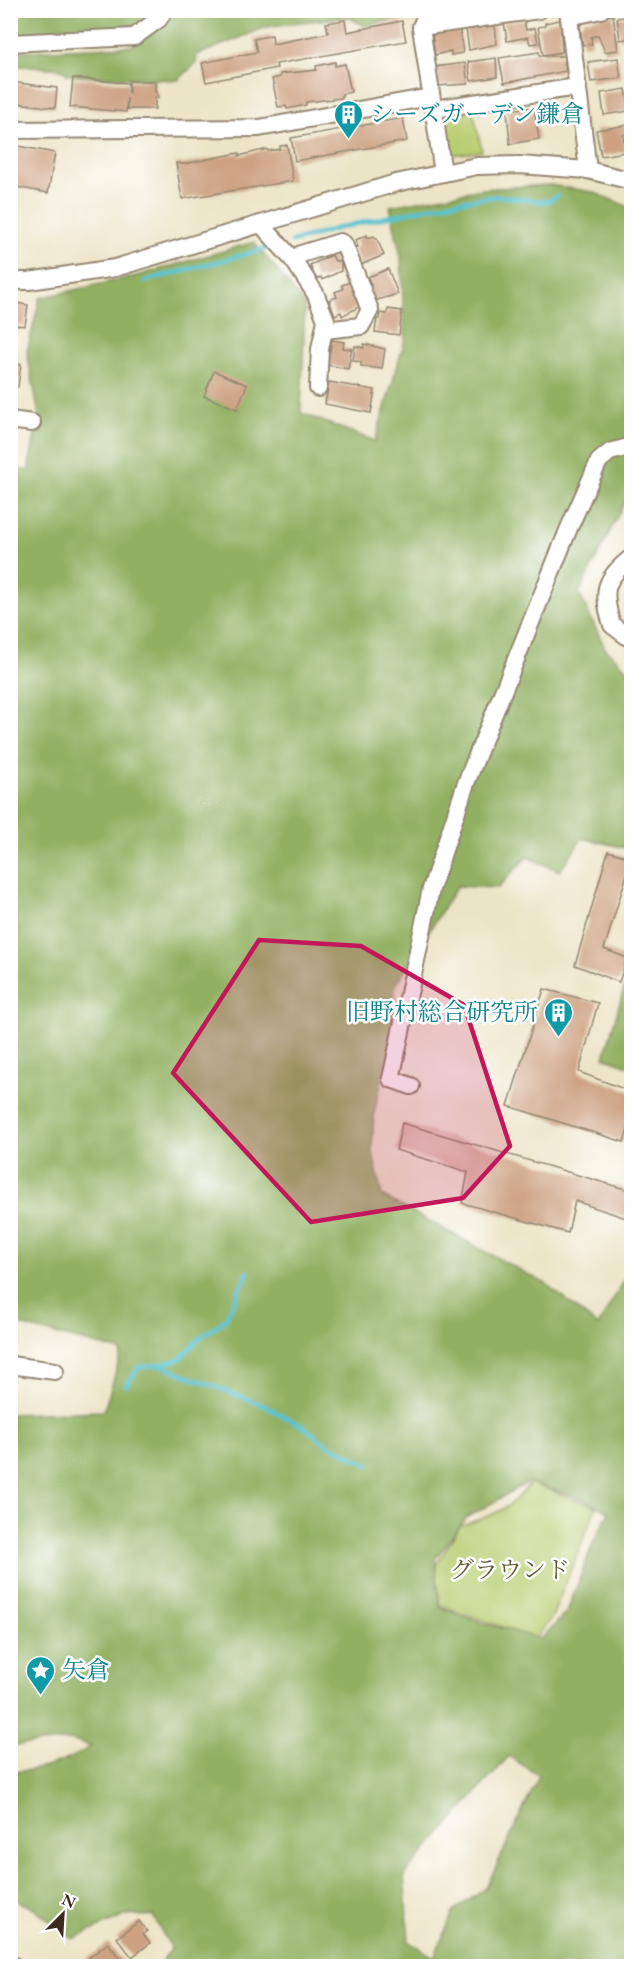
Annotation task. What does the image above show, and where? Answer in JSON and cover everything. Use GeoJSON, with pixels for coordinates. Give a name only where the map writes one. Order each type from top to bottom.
{"type":"FeatureCollection","features":[{"type":"Feature","properties":{"kind":"street"},"geometry":{"type":"LineString","coordinates":[[10,43],[134,37],[159,19],[164,10]]}},
{"type":"Feature","properties":{"kind":"street"},"geometry":{"type":"LineString","coordinates":[[428,10],[422,27],[443,173]]}},
{"type":"Feature","properties":{"kind":"street"},"geometry":{"type":"LineString","coordinates":[[422,27],[539,10]]}},
{"type":"Feature","properties":{"kind":"street"},"geometry":{"type":"LineString","coordinates":[[588,170],[569,14],[601,10]]}},
{"type":"Feature","properties":{"kind":"street"},"geometry":{"type":"LineString","coordinates":[[10,130],[259,128],[432,103],[578,87]]}},
{"type":"Feature","properties":{"kind":"street"},"geometry":{"type":"LineString","coordinates":[[10,281],[29,281],[115,268],[396,183],[477,166],[519,165],[588,170],[632,182]]}},
{"type":"Feature","properties":{"kind":"street"},"geometry":{"type":"LineString","coordinates":[[261,224],[294,261],[315,293],[326,320],[318,388]]}},
{"type":"Feature","properties":{"kind":"street"},"geometry":{"type":"LineString","coordinates":[[294,261],[301,254],[340,242],[344,244],[370,310],[361,326],[324,330]]}},
{"type":"Feature","properties":{"kind":"street"},"geometry":{"type":"LineString","coordinates":[[10,420],[32,423]]}},
{"type":"Feature","properties":{"kind":"street"},"geometry":{"type":"LineString","coordinates":[[411,1086],[391,1080],[431,890],[466,783],[569,528],[599,461],[610,452],[632,446]]}},
{"type":"Feature","properties":{"kind":"street"},"geometry":{"type":"LineString","coordinates":[[632,557],[615,570],[605,590],[612,626],[632,640]]}},
{"type":"Feature","properties":{"kind":"street"},"geometry":{"type":"LineString","coordinates":[[10,1365],[55,1371]]}},
{"type":"Feature","properties":{"kind":"highlighted area"},"geometry":{"type":"Polygon","coordinates":[[[259,940],[361,946],[464,1005],[510,1146],[463,1198],[311,1222],[173,1073],[259,940]]]}},
{"type":"Feature","properties":{"kind":"green space"},"geometry":{"type":"Polygon","coordinates":[[[10,11],[155,11],[132,31],[11,37],[10,11]]]}},
{"type":"Feature","properties":{"kind":"green space"},"geometry":{"type":"Polygon","coordinates":[[[172,11],[422,11],[416,21],[398,19],[364,26],[349,17],[267,27],[197,55],[196,63],[178,80],[76,76],[67,74],[62,69],[11,65],[11,52],[131,46],[154,31],[172,11]]]}},
{"type":"Feature","properties":{"kind":"green space"},"geometry":{"type":"Polygon","coordinates":[[[473,110],[482,151],[445,156],[440,120],[444,114],[473,110]]]}},
{"type":"Feature","properties":{"kind":"green space"},"geometry":{"type":"Polygon","coordinates":[[[550,185],[593,192],[631,208],[631,489],[579,593],[605,648],[631,673],[631,849],[582,838],[560,871],[527,857],[498,888],[457,886],[395,986],[391,1042],[374,1113],[372,1149],[382,1196],[546,1284],[598,1326],[631,1268],[631,1966],[159,1966],[171,1948],[153,1916],[127,1915],[73,1939],[34,1909],[11,1897],[10,1772],[53,1765],[91,1746],[70,1740],[11,1746],[11,1414],[104,1411],[122,1351],[11,1323],[10,468],[28,471],[39,415],[27,352],[40,298],[140,275],[254,242],[305,305],[301,413],[375,441],[405,340],[401,257],[390,206],[483,189],[550,185]],[[528,1482],[466,1518],[435,1559],[440,1607],[483,1623],[541,1639],[567,1612],[593,1543],[609,1512],[580,1498],[528,1482]],[[509,1756],[404,1875],[409,1942],[434,1957],[454,1911],[486,1888],[539,1776],[509,1756]]]}},
{"type":"Feature","properties":{"kind":"green space"},"geometry":{"type":"Polygon","coordinates":[[[631,965],[631,1067],[604,1057],[631,965]]]}},
{"type":"Feature","properties":{"kind":"green space","name":"グラウンド"},"geometry":{"type":"Polygon","coordinates":[[[530,1483],[596,1507],[552,1617],[536,1639],[440,1605],[435,1567],[460,1526],[500,1511],[515,1500],[530,1483]]]}},
{"type":"Feature","properties":{"kind":"building"},"geometry":{"type":"Polygon","coordinates":[[[613,15],[618,50],[605,52],[598,35],[591,37],[592,44],[583,45],[580,26],[584,20],[613,15]]]}},
{"type":"Feature","properties":{"kind":"building"},"geometry":{"type":"Polygon","coordinates":[[[632,16],[632,38],[620,40],[617,18],[632,16]]]}},
{"type":"Feature","properties":{"kind":"building"},"geometry":{"type":"Polygon","coordinates":[[[524,19],[526,30],[535,28],[538,43],[530,44],[528,37],[507,41],[504,22],[524,19]]]}},
{"type":"Feature","properties":{"kind":"building"},"geometry":{"type":"Polygon","coordinates":[[[345,20],[347,32],[402,21],[406,41],[276,64],[277,68],[206,82],[202,63],[257,52],[254,39],[272,35],[273,44],[328,33],[326,23],[345,20]]]}},
{"type":"Feature","properties":{"kind":"building"},"geometry":{"type":"Polygon","coordinates":[[[560,20],[562,52],[543,55],[538,27],[560,20]]]}},
{"type":"Feature","properties":{"kind":"building"},"geometry":{"type":"Polygon","coordinates":[[[495,26],[497,44],[469,50],[466,29],[495,26]]]}},
{"type":"Feature","properties":{"kind":"building"},"geometry":{"type":"Polygon","coordinates":[[[460,30],[463,53],[451,55],[451,51],[435,55],[432,35],[460,30]]]}},
{"type":"Feature","properties":{"kind":"building"},"geometry":{"type":"Polygon","coordinates":[[[539,52],[540,56],[564,56],[566,71],[504,83],[499,58],[539,52]]]}},
{"type":"Feature","properties":{"kind":"building"},"geometry":{"type":"Polygon","coordinates":[[[496,58],[497,77],[471,81],[468,62],[496,58]]]}},
{"type":"Feature","properties":{"kind":"building"},"geometry":{"type":"Polygon","coordinates":[[[618,58],[621,78],[591,82],[588,62],[618,58]]]}},
{"type":"Feature","properties":{"kind":"building"},"geometry":{"type":"Polygon","coordinates":[[[335,62],[335,66],[345,64],[351,92],[342,94],[342,98],[306,102],[306,105],[287,109],[286,106],[278,107],[272,79],[280,77],[280,74],[316,70],[316,66],[335,62]]]}},
{"type":"Feature","properties":{"kind":"building"},"geometry":{"type":"Polygon","coordinates":[[[465,63],[468,84],[437,86],[434,67],[465,63]]]}},
{"type":"Feature","properties":{"kind":"building"},"geometry":{"type":"Polygon","coordinates":[[[73,78],[128,83],[129,95],[129,81],[155,81],[155,92],[158,98],[155,98],[155,109],[127,109],[127,98],[126,112],[70,107],[73,78]]]}},
{"type":"Feature","properties":{"kind":"building"},"geometry":{"type":"Polygon","coordinates":[[[10,82],[57,88],[55,108],[10,102],[10,82]]]}},
{"type":"Feature","properties":{"kind":"building"},"geometry":{"type":"Polygon","coordinates":[[[626,89],[630,111],[604,115],[601,93],[626,89]]]}},
{"type":"Feature","properties":{"kind":"building"},"geometry":{"type":"Polygon","coordinates":[[[534,107],[539,139],[510,144],[507,110],[534,107]]]}},
{"type":"Feature","properties":{"kind":"building","name":"シーズガーデン鎌倉"},"geometry":{"type":"Polygon","coordinates":[[[403,118],[407,141],[295,161],[291,138],[403,118]]]}},
{"type":"Feature","properties":{"kind":"building"},"geometry":{"type":"Polygon","coordinates":[[[628,125],[629,134],[623,135],[626,152],[601,156],[596,130],[628,125]]]}},
{"type":"Feature","properties":{"kind":"building"},"geometry":{"type":"Polygon","coordinates":[[[632,143],[632,160],[627,158],[632,143]]]}},
{"type":"Feature","properties":{"kind":"building"},"geometry":{"type":"Polygon","coordinates":[[[287,145],[293,181],[182,199],[176,163],[184,164],[239,153],[239,156],[267,149],[268,151],[280,149],[280,146],[287,145]]]}},
{"type":"Feature","properties":{"kind":"building"},"geometry":{"type":"Polygon","coordinates":[[[18,146],[55,153],[48,193],[10,186],[10,149],[18,146]]]}},
{"type":"Feature","properties":{"kind":"building"},"geometry":{"type":"Polygon","coordinates":[[[367,235],[368,238],[374,236],[377,239],[384,255],[360,265],[354,248],[358,247],[356,240],[367,235]]]}},
{"type":"Feature","properties":{"kind":"building"},"geometry":{"type":"Polygon","coordinates":[[[332,255],[335,261],[341,261],[341,271],[322,280],[321,277],[316,279],[310,265],[332,255]]]}},
{"type":"Feature","properties":{"kind":"building"},"geometry":{"type":"Polygon","coordinates":[[[388,269],[398,294],[374,301],[368,286],[371,285],[368,277],[388,269]]]}},
{"type":"Feature","properties":{"kind":"building"},"geometry":{"type":"Polygon","coordinates":[[[350,282],[361,306],[342,316],[341,312],[335,315],[329,300],[337,297],[335,292],[343,289],[342,285],[350,282]]]}},
{"type":"Feature","properties":{"kind":"building"},"geometry":{"type":"Polygon","coordinates":[[[10,302],[28,305],[25,326],[10,324],[10,302]]]}},
{"type":"Feature","properties":{"kind":"building"},"geometry":{"type":"Polygon","coordinates":[[[388,309],[402,311],[399,335],[375,332],[380,313],[387,314],[388,309]]]}},
{"type":"Feature","properties":{"kind":"building"},"geometry":{"type":"Polygon","coordinates":[[[332,340],[344,342],[343,348],[352,349],[348,369],[327,365],[332,340]]]}},
{"type":"Feature","properties":{"kind":"building"},"geometry":{"type":"Polygon","coordinates":[[[364,344],[385,349],[382,369],[361,366],[361,362],[353,361],[355,346],[364,348],[364,344]]]}},
{"type":"Feature","properties":{"kind":"building"},"geometry":{"type":"Polygon","coordinates":[[[10,363],[21,364],[18,387],[10,386],[10,363]]]}},
{"type":"Feature","properties":{"kind":"building"},"geometry":{"type":"Polygon","coordinates":[[[214,371],[247,385],[237,409],[204,396],[214,371]]]}},
{"type":"Feature","properties":{"kind":"building"},"geometry":{"type":"Polygon","coordinates":[[[329,382],[375,390],[371,413],[325,404],[329,382]]]}},
{"type":"Feature","properties":{"kind":"building"},"geometry":{"type":"Polygon","coordinates":[[[608,851],[632,858],[604,949],[627,958],[619,982],[575,965],[608,851]]]}},
{"type":"Feature","properties":{"kind":"building","name":"旧野村総合研究所"},"geometry":{"type":"Polygon","coordinates":[[[544,989],[598,1003],[579,1072],[632,1092],[632,1117],[624,1142],[508,1106],[544,989]]]}},
{"type":"Feature","properties":{"kind":"building"},"geometry":{"type":"Polygon","coordinates":[[[402,1123],[632,1191],[632,1220],[575,1201],[568,1233],[462,1203],[468,1172],[396,1150],[402,1123]]]}},
{"type":"Feature","properties":{"kind":"building"},"geometry":{"type":"Polygon","coordinates":[[[139,1921],[147,1931],[143,1934],[150,1943],[132,1957],[117,1938],[139,1921]]]}},
{"type":"Feature","properties":{"kind":"building"},"geometry":{"type":"Polygon","coordinates":[[[108,1943],[126,1966],[91,1966],[86,1960],[108,1943]]]}},
{"type":"Feature","properties":{"kind":"waterway"},"geometry":{"type":"LineString","coordinates":[[292,242],[342,227],[454,202],[498,196],[547,202],[557,196]]}},
{"type":"Feature","properties":{"kind":"waterway"},"geometry":{"type":"LineString","coordinates":[[145,281],[268,248]]}},
{"type":"Feature","properties":{"kind":"waterway"},"geometry":{"type":"LineString","coordinates":[[126,1386],[139,1367],[159,1365],[180,1359],[201,1337],[225,1320],[248,1272]]}},
{"type":"Feature","properties":{"kind":"waterway"},"geometry":{"type":"LineString","coordinates":[[159,1365],[265,1406],[304,1427],[325,1443],[369,1465]]}},
{"type":"Feature","properties":{"kind":"place","name":"シーズガーデン鎌倉"},"geometry":{"type":"Point","coordinates":[349,140]}},
{"type":"Feature","properties":{"kind":"place","name":"旧野村総合研究所"},"geometry":{"type":"Point","coordinates":[559,1038]}},
{"type":"Feature","properties":{"kind":"place","name":"矢倉"},"geometry":{"type":"Point","coordinates":[41,1696]}}]}
